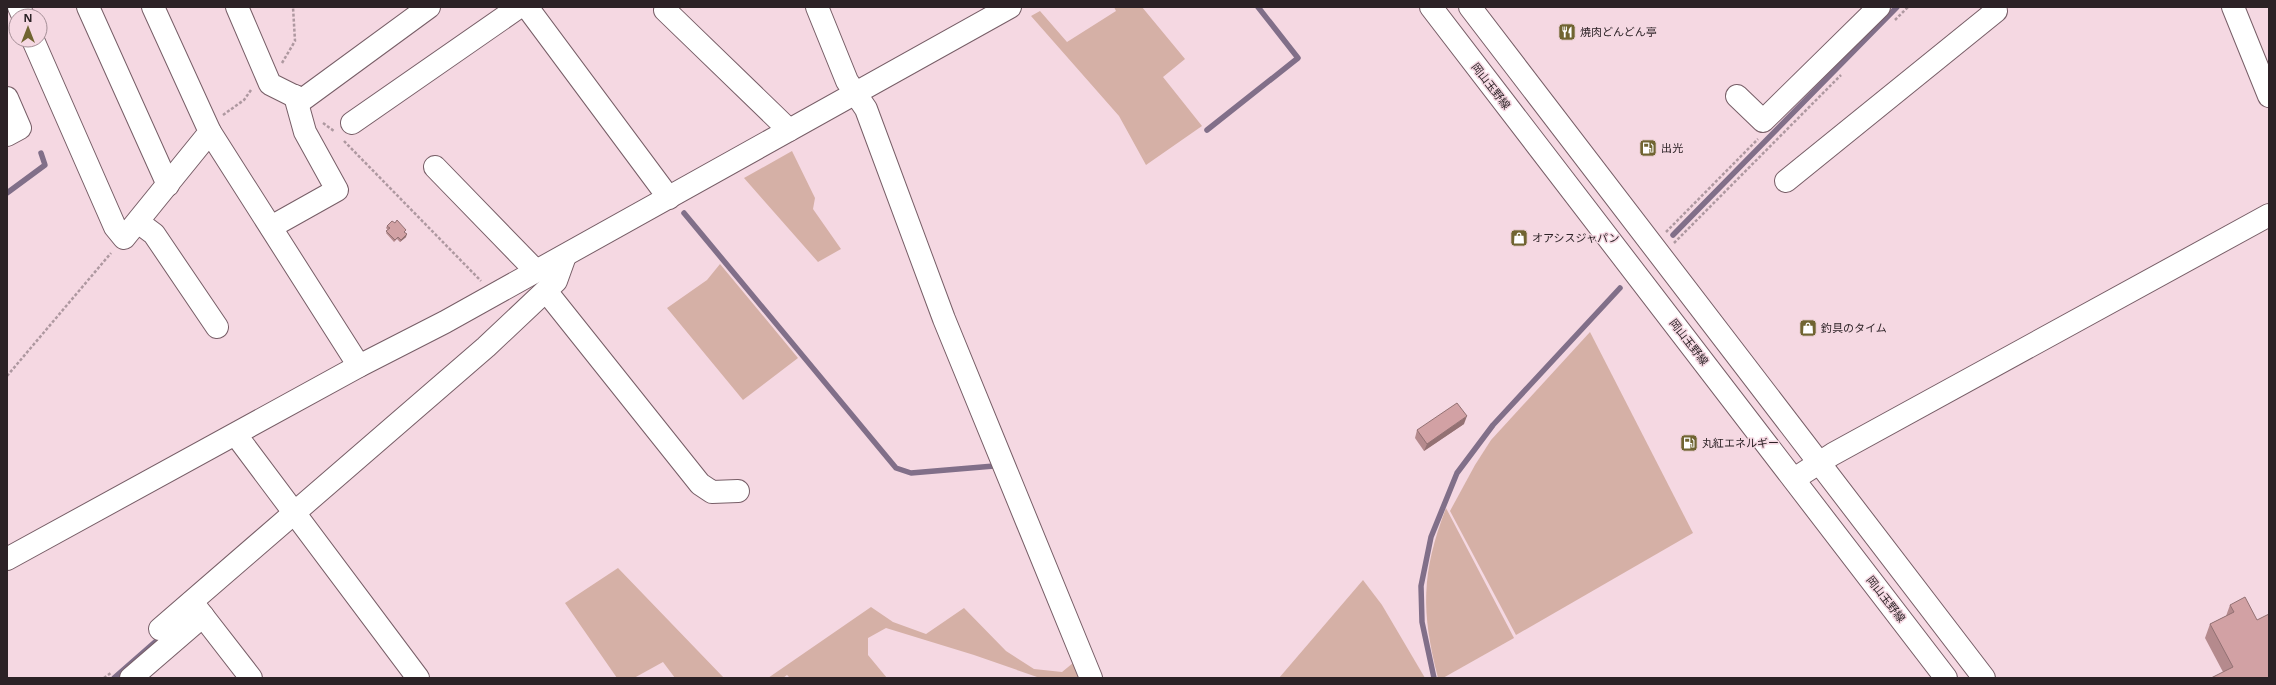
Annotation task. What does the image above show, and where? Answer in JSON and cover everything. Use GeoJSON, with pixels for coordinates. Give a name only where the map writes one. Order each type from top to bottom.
{"type":"FeatureCollection","features":[{"type":"Feature","properties":{"kind":"street"},"geometry":{"type":"LineString","coordinates":[[88,7],[168,185]]}},
{"type":"Feature","properties":{"kind":"street"},"geometry":{"type":"LineString","coordinates":[[153,7],[209,130],[359,366]]}},
{"type":"Feature","properties":{"kind":"street"},"geometry":{"type":"LineString","coordinates":[[237,7],[270,84],[302,100],[429,7]]}},
{"type":"Feature","properties":{"kind":"street"},"geometry":{"type":"LineString","coordinates":[[343,132],[518,7]]}},
{"type":"Feature","properties":{"kind":"street"},"geometry":{"type":"LineString","coordinates":[[527,7],[669,198]]}},
{"type":"Feature","properties":{"kind":"street"},"geometry":{"type":"LineString","coordinates":[[817,7],[847,81],[866,109],[944,319],[1091,678]]}},
{"type":"Feature","properties":{"kind":"street"},"geometry":{"type":"LineString","coordinates":[[7,560],[359,366],[565,256],[1010,7]]}},
{"type":"Feature","properties":{"kind":"street","name":"岡山玉野線"},"geometry":{"type":"LineString","coordinates":[[1431,7],[1946,678]]}},
{"type":"Feature","properties":{"kind":"street"},"geometry":{"type":"LineString","coordinates":[[1470,7],[1984,678]]}},
{"type":"Feature","properties":{"kind":"street"},"geometry":{"type":"LineString","coordinates":[[1786,181],[1996,11],[1993,7]]}},
{"type":"Feature","properties":{"kind":"street"},"geometry":{"type":"LineString","coordinates":[[2233,7],[2269,96]]}},
{"type":"Feature","properties":{"kind":"street"},"geometry":{"type":"LineString","coordinates":[[665,10],[789,130]]}},
{"type":"Feature","properties":{"kind":"street"},"geometry":{"type":"LineString","coordinates":[[1737,96],[1764,120],[1885,16]]}},
{"type":"Feature","properties":{"kind":"street"},"geometry":{"type":"LineString","coordinates":[[37,48],[115,227],[124,238],[168,185],[209,130]]}},
{"type":"Feature","properties":{"kind":"street"},"geometry":{"type":"LineString","coordinates":[[271,227],[337,190],[305,132],[295,96]]}},
{"type":"Feature","properties":{"kind":"street"},"geometry":{"type":"LineString","coordinates":[[7,98],[20,128],[7,135]]}},
{"type":"Feature","properties":{"kind":"street"},"geometry":{"type":"LineString","coordinates":[[435,167],[536,271]]}},
{"type":"Feature","properties":{"kind":"street"},"geometry":{"type":"LineString","coordinates":[[1794,479],[1819,463],[2269,215]]}},
{"type":"Feature","properties":{"kind":"street"},"geometry":{"type":"LineString","coordinates":[[138,222],[154,234],[217,328]]}},
{"type":"Feature","properties":{"kind":"street"},"geometry":{"type":"LineString","coordinates":[[131,678],[197,609],[295,513],[486,347],[556,281],[565,256]]}},
{"type":"Feature","properties":{"kind":"street"},"geometry":{"type":"LineString","coordinates":[[546,290],[700,484],[712,492],[738,491]]}},
{"type":"Feature","properties":{"kind":"street"},"geometry":{"type":"LineString","coordinates":[[236,435],[418,678]]}},
{"type":"Feature","properties":{"kind":"street"},"geometry":{"type":"LineString","coordinates":[[160,629],[197,609]]}},
{"type":"Feature","properties":{"kind":"street"},"geometry":{"type":"LineString","coordinates":[[197,609],[251,678]]}},
{"type":"Feature","properties":{"kind":"path"},"geometry":{"type":"LineString","coordinates":[[209,130],[244,100],[246,95],[266,76],[278,69],[289,55],[295,41],[293,7]]}},
{"type":"Feature","properties":{"kind":"path"},"geometry":{"type":"LineString","coordinates":[[1885,16],[1908,7]]}},
{"type":"Feature","properties":{"kind":"path"},"geometry":{"type":"LineString","coordinates":[[1672,245],[1846,69]]}},
{"type":"Feature","properties":{"kind":"path"},"geometry":{"type":"LineString","coordinates":[[319,120],[343,132],[494,295]]}},
{"type":"Feature","properties":{"kind":"path"},"geometry":{"type":"LineString","coordinates":[[1664,234],[1759,139]]}},
{"type":"Feature","properties":{"kind":"path"},"geometry":{"type":"LineString","coordinates":[[7,376],[124,238]]}},
{"type":"Feature","properties":{"kind":"shaded area"},"geometry":{"type":"Polygon","coordinates":[[[1114,7],[1142,7],[1185,59],[1163,77],[1202,126],[1146,165],[1119,116],[1031,16],[1040,11],[1067,42],[1116,11],[1114,7]]]}},
{"type":"Feature","properties":{"kind":"shaded area"},"geometry":{"type":"Polygon","coordinates":[[[792,151],[815,198],[813,209],[841,249],[818,262],[744,178],[792,151]]]}},
{"type":"Feature","properties":{"kind":"shaded area"},"geometry":{"type":"Polygon","coordinates":[[[720,264],[798,358],[743,400],[667,308],[707,280],[720,264]]]}},
{"type":"Feature","properties":{"kind":"shaded area"},"geometry":{"type":"Polygon","coordinates":[[[1590,332],[1693,533],[1516,635],[1450,511],[1475,465],[1491,440],[1590,332]]]}},
{"type":"Feature","properties":{"kind":"shaded area"},"geometry":{"type":"Polygon","coordinates":[[[1446,508],[1514,638],[1443,678],[1438,678],[1432,654],[1426,612],[1426,593],[1432,553],[1446,508]]]}},
{"type":"Feature","properties":{"kind":"shaded area"},"geometry":{"type":"Polygon","coordinates":[[[618,568],[724,678],[675,678],[663,662],[634,678],[617,678],[565,603],[618,568]]]}},
{"type":"Feature","properties":{"kind":"shaded area"},"geometry":{"type":"Polygon","coordinates":[[[1363,580],[1382,605],[1425,678],[1279,678],[1363,580]]]}},
{"type":"Feature","properties":{"kind":"shaded area"},"geometry":{"type":"Polygon","coordinates":[[[871,607],[893,622],[926,634],[964,608],[1006,651],[1034,669],[1062,672],[1073,663],[1080,678],[1040,678],[974,655],[886,628],[868,638],[868,655],[887,678],[790,678],[787,675],[783,678],[768,678],[871,607]]]}},
{"type":"Feature","properties":{"kind":"building"},"geometry":{"type":"Polygon","coordinates":[[[397,220],[406,230],[404,232],[407,234],[401,240],[398,237],[395,240],[386,231],[390,228],[387,226],[392,221],[395,223],[397,220]]]}},
{"type":"Feature","properties":{"kind":"building"},"geometry":{"type":"Polygon","coordinates":[[[1457,403],[1467,416],[1427,444],[1417,430],[1457,403]]]}},
{"type":"Feature","properties":{"kind":"building"},"geometry":{"type":"Polygon","coordinates":[[[2245,597],[2257,620],[2269,614],[2269,678],[2211,678],[2233,667],[2210,624],[2234,612],[2230,605],[2245,597]]]}},
{"type":"Feature","properties":{"kind":"waterway"},"geometry":{"type":"LineString","coordinates":[[1207,130],[1298,58],[1258,7]]}},
{"type":"Feature","properties":{"kind":"waterway"},"geometry":{"type":"LineString","coordinates":[[1673,235],[1897,7]]}},
{"type":"Feature","properties":{"kind":"waterway"},"geometry":{"type":"LineString","coordinates":[[7,193],[45,165],[41,153]]}},
{"type":"Feature","properties":{"kind":"waterway"},"geometry":{"type":"LineString","coordinates":[[684,213],[896,468],[911,473],[994,466]]}},
{"type":"Feature","properties":{"kind":"waterway"},"geometry":{"type":"LineString","coordinates":[[1434,678],[1422,622],[1421,586],[1431,537],[1457,473],[1493,425],[1620,288]]}},
{"type":"Feature","properties":{"kind":"waterway"},"geometry":{"type":"LineString","coordinates":[[114,678],[163,635]]}},
{"type":"Feature","properties":{"kind":"place","name":"焼肉どんどん亭"},"geometry":{"type":"Point","coordinates":[1567,32]}},
{"type":"Feature","properties":{"kind":"place","name":"出光"},"geometry":{"type":"Point","coordinates":[1648,148]}},
{"type":"Feature","properties":{"kind":"place","name":"オアシスジャパン"},"geometry":{"type":"Point","coordinates":[1519,238]}},
{"type":"Feature","properties":{"kind":"place","name":"釣具のタイム"},"geometry":{"type":"Point","coordinates":[1808,328]}},
{"type":"Feature","properties":{"kind":"place","name":"丸紅エネルギー"},"geometry":{"type":"Point","coordinates":[1689,443]}}]}
